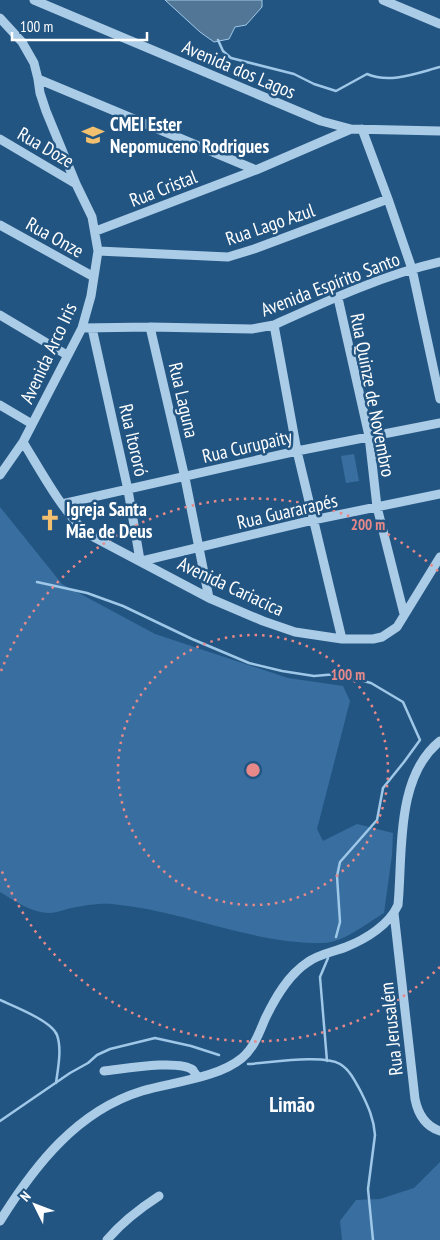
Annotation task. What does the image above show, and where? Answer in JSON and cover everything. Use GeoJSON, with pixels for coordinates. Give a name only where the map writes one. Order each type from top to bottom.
{"type":"FeatureCollection","features":[{"type":"Feature","properties":{"kind":"street","name":"Avenida dos Lagos"},"geometry":{"type":"LineString","coordinates":[[34,0],[321,120],[351,129],[440,131]]}},
{"type":"Feature","properties":{"kind":"street"},"geometry":{"type":"LineString","coordinates":[[383,0],[440,24]]}},
{"type":"Feature","properties":{"kind":"street","name":"Avenida Arco Iris"},"geometry":{"type":"LineString","coordinates":[[0,18],[29,53],[38,79],[43,102],[76,184],[92,217],[96,231],[98,251],[91,296],[82,328],[23,442],[0,474]]}},
{"type":"Feature","properties":{"kind":"street"},"geometry":{"type":"LineString","coordinates":[[38,79],[256,170]]}},
{"type":"Feature","properties":{"kind":"street","name":"Rua Cristal"},"geometry":{"type":"LineString","coordinates":[[96,231],[256,170],[351,129]]}},
{"type":"Feature","properties":{"kind":"street"},"geometry":{"type":"LineString","coordinates":[[362,129],[412,269],[440,399]]}},
{"type":"Feature","properties":{"kind":"street","name":"Rua Doze"},"geometry":{"type":"LineString","coordinates":[[0,139],[76,184]]}},
{"type":"Feature","properties":{"kind":"street","name":"Rua Lago Azul"},"geometry":{"type":"LineString","coordinates":[[98,251],[228,257],[388,199]]}},
{"type":"Feature","properties":{"kind":"street","name":"Rua Onze"},"geometry":{"type":"LineString","coordinates":[[0,225],[94,277]]}},
{"type":"Feature","properties":{"kind":"street","name":"Avenida Espírito Santo"},"geometry":{"type":"LineString","coordinates":[[82,328],[252,329],[274,326],[412,269],[440,262]]}},
{"type":"Feature","properties":{"kind":"street","name":"Rua Quinze de Novembro"},"geometry":{"type":"LineString","coordinates":[[338,298],[369,436],[377,507],[404,614]]}},
{"type":"Feature","properties":{"kind":"street"},"geometry":{"type":"LineString","coordinates":[[0,315],[68,355]]}},
{"type":"Feature","properties":{"kind":"street"},"geometry":{"type":"LineString","coordinates":[[274,326],[297,452],[342,639]]}},
{"type":"Feature","properties":{"kind":"street","name":"Rua Laguna"},"geometry":{"type":"LineString","coordinates":[[150,327],[185,478],[209,598]]}},
{"type":"Feature","properties":{"kind":"street","name":"Rua Itororó"},"geometry":{"type":"LineString","coordinates":[[92,328],[128,490],[141,561]]}},
{"type":"Feature","properties":{"kind":"street"},"geometry":{"type":"LineString","coordinates":[[0,405],[32,424]]}},
{"type":"Feature","properties":{"kind":"street","name":"Rua Curupaity"},"geometry":{"type":"LineString","coordinates":[[62,504],[369,436],[440,423]]}},
{"type":"Feature","properties":{"kind":"street","name":"Avenida Cariacica"},"geometry":{"type":"LineString","coordinates":[[23,442],[62,504],[86,533],[209,598],[280,628],[342,639],[373,639],[382,636],[397,628],[440,557]]}},
{"type":"Feature","properties":{"kind":"street","name":"Rua Guararapés"},"geometry":{"type":"LineString","coordinates":[[141,561],[200,549],[313,520],[440,494]]}},
{"type":"Feature","properties":{"kind":"street"},"geometry":{"type":"LineString","coordinates":[[0,1221],[33,1173],[62,1139],[79,1124],[99,1110],[122,1098],[226,1069],[245,1056],[253,1046],[284,986],[302,966],[322,955],[364,939],[394,912],[398,905],[404,825],[410,791],[423,758],[440,741]]}},
{"type":"Feature","properties":{"kind":"street","name":"Rua Jerusalém"},"geometry":{"type":"LineString","coordinates":[[394,912],[415,1099],[418,1112],[424,1120],[432,1128],[440,1131]]}},
{"type":"Feature","properties":{"kind":"street"},"geometry":{"type":"LineString","coordinates":[[104,1071],[156,1065],[180,1066],[193,1071],[198,1077]]}},
{"type":"Feature","properties":{"kind":"street"},"geometry":{"type":"LineString","coordinates":[[107,1240],[139,1208],[159,1196]]}},
{"type":"Feature","properties":{"kind":"shaded area"},"geometry":{"type":"Polygon","coordinates":[[[165,0],[262,0],[262,7],[246,25],[235,27],[229,39],[214,42],[200,32],[165,0]]]}},
{"type":"Feature","properties":{"kind":"shaded area"},"geometry":{"type":"Polygon","coordinates":[[[354,454],[359,481],[346,483],[341,456],[354,454]]]}},
{"type":"Feature","properties":{"kind":"shaded area"},"geometry":{"type":"Polygon","coordinates":[[[0,507],[62,584],[155,634],[288,678],[343,686],[350,701],[317,829],[323,841],[357,824],[393,833],[384,913],[339,940],[323,943],[296,942],[243,933],[138,907],[101,904],[53,913],[35,911],[0,892],[0,507]]]}},
{"type":"Feature","properties":{"kind":"shaded area"},"geometry":{"type":"Polygon","coordinates":[[[440,1162],[440,1240],[342,1240],[340,1221],[356,1200],[380,1199],[414,1188],[440,1162]]]}},
{"type":"Feature","properties":{"kind":"waterway"},"geometry":{"type":"LineString","coordinates":[[218,40],[223,51],[231,58],[294,74],[314,84],[336,91],[367,74],[376,77],[394,78],[440,67]]}},
{"type":"Feature","properties":{"kind":"waterway"},"geometry":{"type":"LineString","coordinates":[[37,582],[87,593],[123,606],[192,639],[249,663],[314,676],[337,674],[371,683],[403,702],[420,740],[383,788],[377,820],[340,862],[337,876],[340,922],[336,937]]}},
{"type":"Feature","properties":{"kind":"waterway"},"geometry":{"type":"LineString","coordinates":[[327,1061],[320,977],[328,958]]}},
{"type":"Feature","properties":{"kind":"waterway"},"geometry":{"type":"LineString","coordinates":[[0,1000],[32,1014],[54,1030],[59,1046],[56,1083]]}},
{"type":"Feature","properties":{"kind":"waterway"},"geometry":{"type":"LineString","coordinates":[[0,1121],[70,1073],[88,1063],[97,1055],[110,1049],[155,1038],[191,1046],[219,1055]]}},
{"type":"Feature","properties":{"kind":"waterway"},"geometry":{"type":"LineString","coordinates":[[248,1064],[309,1059],[332,1061],[347,1069],[352,1076],[372,1118],[375,1135],[368,1189],[373,1240]]}},
{"type":"Feature","properties":{"kind":"place","name":"CMEI Ester Nepomuceno Rodrigues"},"geometry":{"type":"Point","coordinates":[93,135]}},
{"type":"Feature","properties":{"kind":"place","name":"Igreja Santa Mãe de Deus"},"geometry":{"type":"Point","coordinates":[50,520]}},
{"type":"Feature","properties":{"kind":"district","name":"Limão"},"geometry":{"type":"Point","coordinates":[292,1105]}}]}
